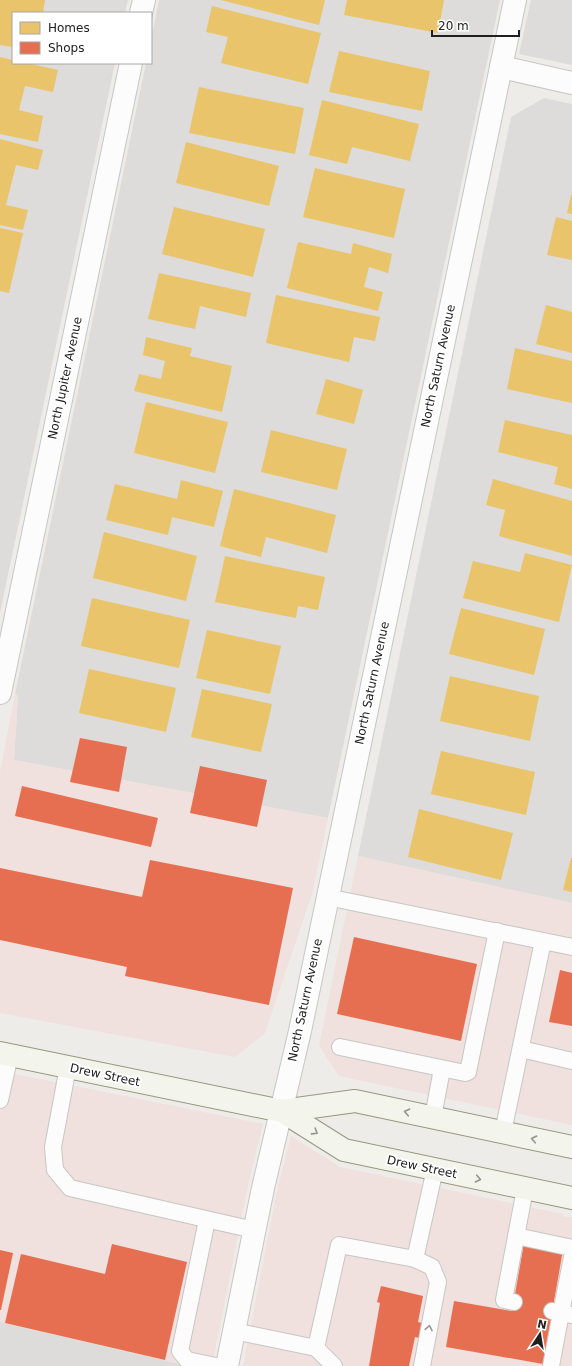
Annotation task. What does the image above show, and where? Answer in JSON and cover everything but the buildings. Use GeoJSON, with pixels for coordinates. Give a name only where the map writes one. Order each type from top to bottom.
{"type":"FeatureCollection","features":[{"type":"Feature","properties":{"kind":"main road","name":"Drew Street"},"geometry":{"type":"LineString","coordinates":[[5,1054],[282,1111],[355,1101],[572,1147]]}},
{"type":"Feature","properties":{"kind":"main road","name":"Drew Street"},"geometry":{"type":"LineString","coordinates":[[282,1111],[344,1150],[572,1198]]}},
{"type":"Feature","properties":{"kind":"street"},"geometry":{"type":"LineString","coordinates":[[141,12],[144,0]]}},
{"type":"Feature","properties":{"kind":"street","name":"North Saturn Avenue"},"geometry":{"type":"LineString","coordinates":[[227,1366],[254,1230],[282,1111],[515,0]]}},
{"type":"Feature","properties":{"kind":"street","name":"North Jupiter Avenue"},"geometry":{"type":"LineString","coordinates":[[0,693],[131,64]]}},
{"type":"Feature","properties":{"kind":"street"},"geometry":{"type":"LineString","coordinates":[[501,67],[572,83]]}},
{"type":"Feature","properties":{"kind":"lane"},"geometry":{"type":"LineString","coordinates":[[327,897],[572,947]]}},
{"type":"Feature","properties":{"kind":"lane"},"geometry":{"type":"LineString","coordinates":[[340,1048],[465,1074],[470,1069],[497,931]]}},
{"type":"Feature","properties":{"kind":"lane"},"geometry":{"type":"LineString","coordinates":[[503,1132],[544,941]]}},
{"type":"Feature","properties":{"kind":"lane"},"geometry":{"type":"LineString","coordinates":[[521,1049],[572,1061]]}},
{"type":"Feature","properties":{"kind":"lane"},"geometry":{"type":"LineString","coordinates":[[0,1100],[5,1054]]}},
{"type":"Feature","properties":{"kind":"lane"},"geometry":{"type":"LineString","coordinates":[[68,1067],[53,1147],[55,1170],[70,1188],[254,1230]]}},
{"type":"Feature","properties":{"kind":"lane"},"geometry":{"type":"LineString","coordinates":[[433,1117],[442,1069]]}},
{"type":"Feature","properties":{"kind":"lane"},"geometry":{"type":"LineString","coordinates":[[415,1259],[435,1170]]}},
{"type":"Feature","properties":{"kind":"lane"},"geometry":{"type":"LineString","coordinates":[[514,1302],[504,1300],[514,1270],[516,1236],[526,1189]]}},
{"type":"Feature","properties":{"kind":"lane"},"geometry":{"type":"LineString","coordinates":[[207,1220],[180,1351],[187,1360],[216,1366]]}},
{"type":"Feature","properties":{"kind":"lane"},"geometry":{"type":"LineString","coordinates":[[516,1236],[572,1248]]}},
{"type":"Feature","properties":{"kind":"lane"},"geometry":{"type":"LineString","coordinates":[[316,1348],[339,1245],[415,1259],[432,1267],[438,1282],[422,1366]]}},
{"type":"Feature","properties":{"kind":"lane"},"geometry":{"type":"LineString","coordinates":[[551,1366],[562,1313],[563,1280],[572,1257]]}},
{"type":"Feature","properties":{"kind":"lane"},"geometry":{"type":"LineString","coordinates":[[234,1331],[316,1348],[334,1366]]}},
{"type":"Feature","properties":{"kind":"shaded area"},"geometry":{"type":"Polygon","coordinates":[[[0,0],[128,0],[125,12],[12,12],[12,64],[115,64],[0,613],[0,0]]]}},
{"type":"Feature","properties":{"kind":"shaded area"},"geometry":{"type":"Polygon","coordinates":[[[159,0],[500,0],[328,818],[14,760],[18,696],[15,694],[146,64],[152,64],[152,35],[159,0]]]}},
{"type":"Feature","properties":{"kind":"shaded area"},"geometry":{"type":"Polygon","coordinates":[[[531,0],[572,0],[572,65],[519,54],[531,0]]]}},
{"type":"Feature","properties":{"kind":"shaded area"},"geometry":{"type":"Polygon","coordinates":[[[544,98],[572,104],[572,903],[358,856],[511,117],[544,98]]]}},
{"type":"Feature","properties":{"kind":"shaded area"},"geometry":{"type":"Polygon","coordinates":[[[15,694],[18,696],[14,760],[328,818],[312,894],[265,1033],[235,1057],[0,1013],[0,772],[15,694]]]}},
{"type":"Feature","properties":{"kind":"shaded area"},"geometry":{"type":"Polygon","coordinates":[[[358,856],[572,903],[572,1125],[339,1076],[319,1046],[358,856]]]}},
{"type":"Feature","properties":{"kind":"shaded area"},"geometry":{"type":"Polygon","coordinates":[[[0,1071],[263,1124],[248,1185],[212,1366],[188,1366],[0,1322],[0,1071]]]}},
{"type":"Feature","properties":{"kind":"shaded area"},"geometry":{"type":"Polygon","coordinates":[[[291,1136],[340,1167],[563,1214],[564,1217],[572,1217],[572,1366],[243,1366],[277,1191],[291,1136]]]}},
{"type":"Feature","properties":{"kind":"shaded area"},"geometry":{"type":"Polygon","coordinates":[[[0,1322],[188,1366],[0,1366],[0,1322]]]}}]}
